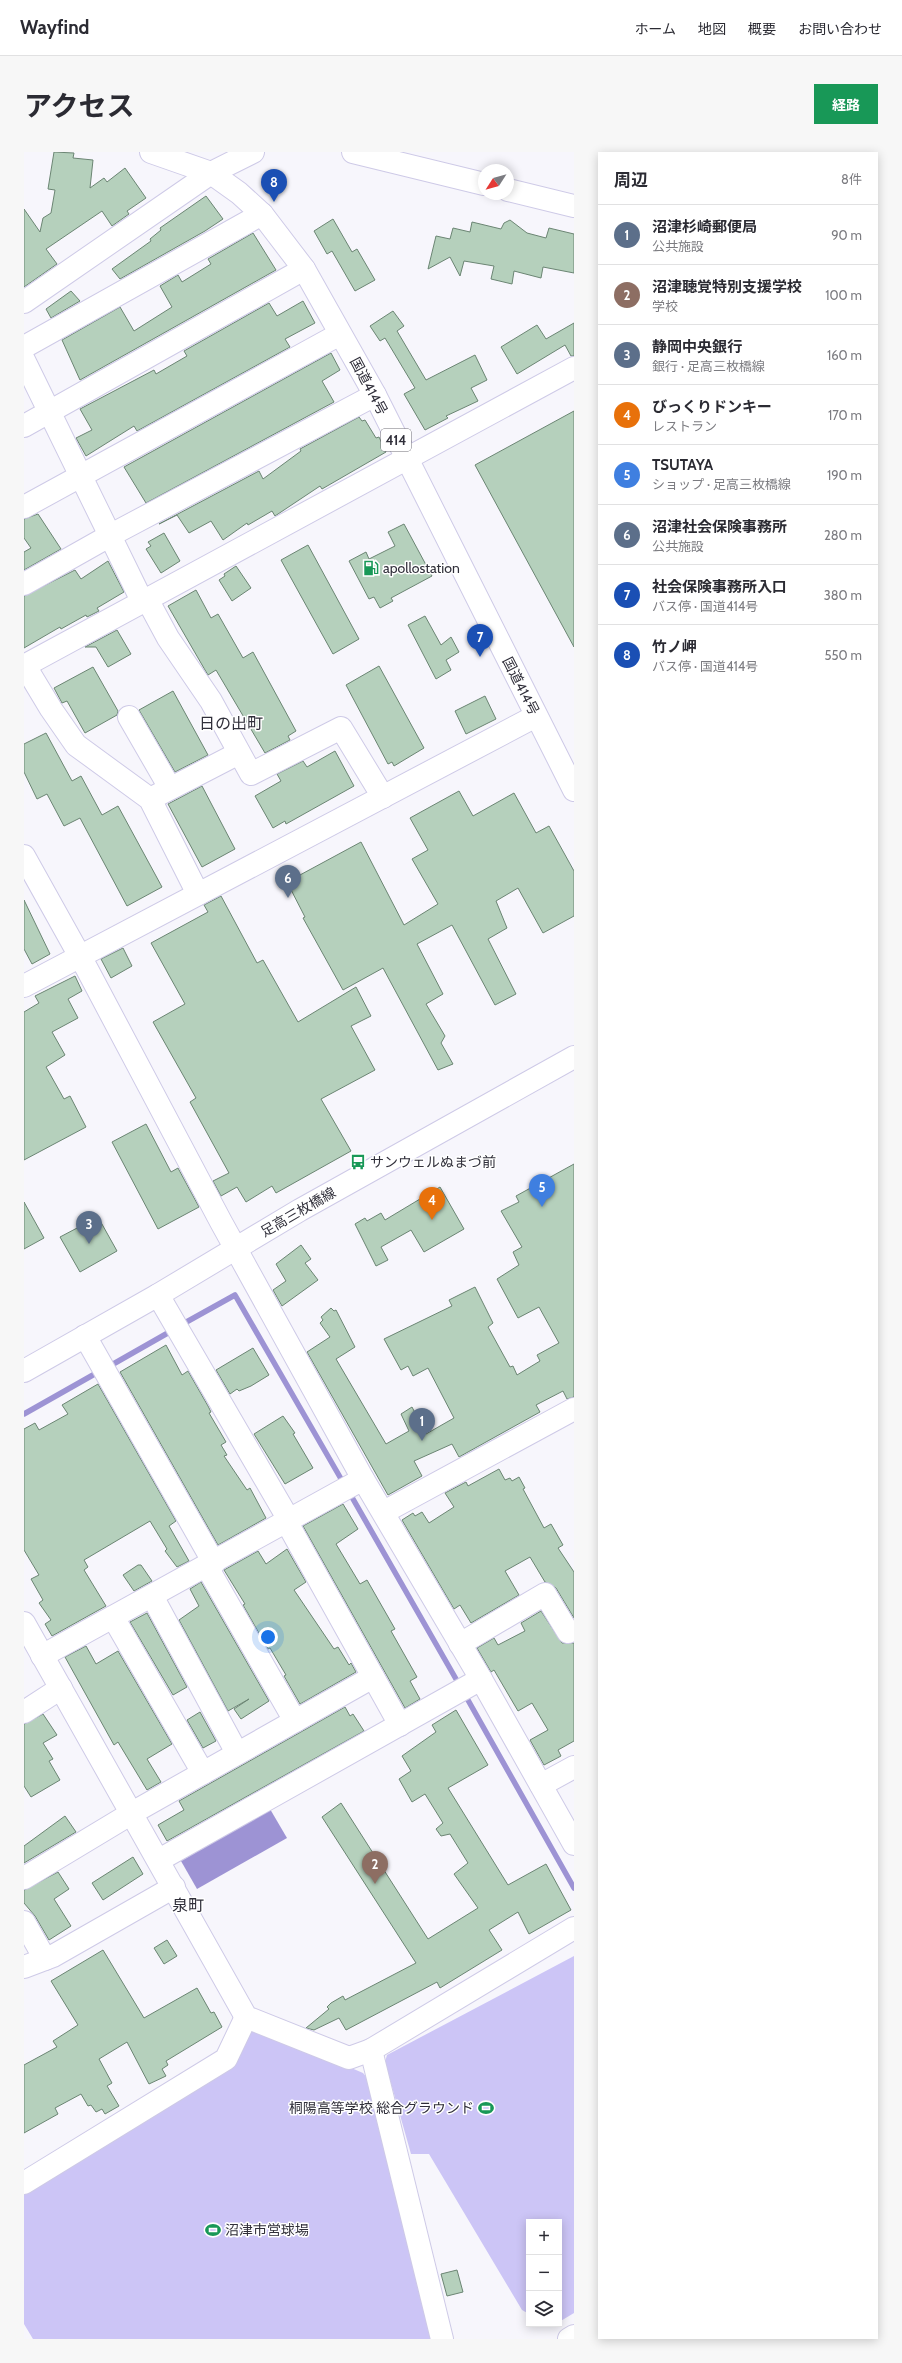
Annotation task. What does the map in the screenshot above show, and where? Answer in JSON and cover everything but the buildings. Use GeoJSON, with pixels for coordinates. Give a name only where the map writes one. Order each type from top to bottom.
{"type":"FeatureCollection","features":[{"type":"Feature","properties":{"kind":"main road","name":"国道414号"},"geometry":{"type":"LineString","coordinates":[[151,152],[211,173],[239,193],[262,214],[304,269],[375,395],[574,790]]}},
{"type":"Feature","properties":{"kind":"main road"},"geometry":{"type":"LineString","coordinates":[[24,302],[211,173],[253,152]]}},
{"type":"Feature","properties":{"kind":"main road"},"geometry":{"type":"LineString","coordinates":[[353,152],[478,183]]}},
{"type":"Feature","properties":{"kind":"main road"},"geometry":{"type":"LineString","coordinates":[[514,191],[574,206]]}},
{"type":"Feature","properties":{"kind":"main road"},"geometry":{"type":"LineString","coordinates":[[24,347],[262,214]]}},
{"type":"Feature","properties":{"kind":"main road"},"geometry":{"type":"LineString","coordinates":[[24,426],[304,269]]}},
{"type":"Feature","properties":{"kind":"main road"},"geometry":{"type":"LineString","coordinates":[[24,507],[340,334]]}},
{"type":"Feature","properties":{"kind":"main road"},"geometry":{"type":"LineString","coordinates":[[24,360],[80,476],[144,600],[211,701],[251,774],[341,728],[383,797]]}},
{"type":"Feature","properties":{"kind":"main road"},"geometry":{"type":"LineString","coordinates":[[198,894],[150,799],[76,744],[51,710],[24,666],[574,368]]}},
{"type":"Feature","properties":{"kind":"main road"},"geometry":{"type":"LineString","coordinates":[[24,584],[111,535],[375,395]]}},
{"type":"Feature","properties":{"kind":"main road"},"geometry":{"type":"LineString","coordinates":[[24,986],[536,716]]}},
{"type":"Feature","properties":{"kind":"main road"},"geometry":{"type":"LineString","coordinates":[[129,717],[170,788]]}},
{"type":"Feature","properties":{"kind":"main road"},"geometry":{"type":"LineString","coordinates":[[150,799],[239,753]]}},
{"type":"Feature","properties":{"kind":"main road"},"geometry":{"type":"LineString","coordinates":[[24,856],[363,1479],[384,1512],[481,1679],[574,1844]]}},
{"type":"Feature","properties":{"kind":"main road","name":"足高三枚橋線"},"geometry":{"type":"LineString","coordinates":[[24,1370],[574,1057]]}},
{"type":"Feature","properties":{"kind":"main road"},"geometry":{"type":"LineString","coordinates":[[158,1295],[289,1520],[290,1528],[400,1725]]}},
{"type":"Feature","properties":{"kind":"main road"},"geometry":{"type":"LineString","coordinates":[[85,1336],[295,1721]]}},
{"type":"Feature","properties":{"kind":"main road"},"geometry":{"type":"LineString","coordinates":[[384,1512],[574,1408]]}},
{"type":"Feature","properties":{"kind":"main road"},"geometry":{"type":"LineString","coordinates":[[42,1656],[210,1565],[363,1479]]}},
{"type":"Feature","properties":{"kind":"main road"},"geometry":{"type":"LineString","coordinates":[[460,1644],[545,1594],[568,1632]]}},
{"type":"Feature","properties":{"kind":"main road"},"geometry":{"type":"LineString","coordinates":[[152,1596],[237,1753]]}},
{"type":"Feature","properties":{"kind":"main road"},"geometry":{"type":"LineString","coordinates":[[113,1617],[203,1773]]}},
{"type":"Feature","properties":{"kind":"main road"},"geometry":{"type":"LineString","coordinates":[[24,1623],[159,1860],[246,2017],[349,2058],[371,2050],[574,1928]]}},
{"type":"Feature","properties":{"kind":"main road"},"geometry":{"type":"LineString","coordinates":[[24,1878],[132,1813],[373,1677]]}},
{"type":"Feature","properties":{"kind":"main road"},"geometry":{"type":"LineString","coordinates":[[159,1860],[481,1679]]}},
{"type":"Feature","properties":{"kind":"main road"},"geometry":{"type":"LineString","coordinates":[[24,1712],[60,1688]]}},
{"type":"Feature","properties":{"kind":"main road"},"geometry":{"type":"LineString","coordinates":[[541,1785],[574,1767]]}},
{"type":"Feature","properties":{"kind":"main road"},"geometry":{"type":"LineString","coordinates":[[24,1967],[45,1959],[174,1887]]}},
{"type":"Feature","properties":{"kind":"main road"},"geometry":{"type":"LineString","coordinates":[[24,1922],[45,1959]]}},
{"type":"Feature","properties":{"kind":"main road"},"geometry":{"type":"LineString","coordinates":[[24,2184],[226,2059],[246,2017]]}},
{"type":"Feature","properties":{"kind":"main road"},"geometry":{"type":"LineString","coordinates":[[371,2050],[442,2339]]}},
{"type":"Feature","properties":{"kind":"main road"},"geometry":{"type":"LineString","coordinates":[[569,2339],[574,2336]]}},
{"type":"Feature","properties":{"kind":"shaded area"},"geometry":{"type":"Polygon","coordinates":[[[270,1809],[287,1838],[197,1889],[181,1861],[270,1809]]]}},
{"type":"Feature","properties":{"kind":"shaded area","name":"桐陽高等学校 総合グラウンド"},"geometry":{"type":"Polygon","coordinates":[[[574,1956],[574,2313],[562,2320],[562,2219],[526,2219],[526,2312],[522,2310],[429,2154],[411,2154],[385,2062],[387,2055],[574,1956]]]}},
{"type":"Feature","properties":{"kind":"shaded area","name":"沼津市営球場"},"geometry":{"type":"Polygon","coordinates":[[[256,2027],[363,2073],[371,2083],[433,2339],[33,2339],[24,2324],[24,2195],[233,2066],[248,2031],[256,2027]]]}},
{"type":"Feature","properties":{"kind":"waterway"},"geometry":{"type":"LineString","coordinates":[[181,1325],[235,1295],[344,1484]]}},
{"type":"Feature","properties":{"kind":"waterway"},"geometry":{"type":"LineString","coordinates":[[108,1367],[173,1330]]}},
{"type":"Feature","properties":{"kind":"waterway"},"geometry":{"type":"LineString","coordinates":[[24,1414],[100,1371]]}},
{"type":"Feature","properties":{"kind":"waterway"},"geometry":{"type":"LineString","coordinates":[[349,1492],[460,1686]]}},
{"type":"Feature","properties":{"kind":"waterway"},"geometry":{"type":"LineString","coordinates":[[464,1693],[574,1888]]}},
{"type":"Feature","properties":{"kind":"place","name":"竹ノ岬"},"geometry":{"type":"Point","coordinates":[274,202]}},
{"type":"Feature","properties":{"kind":"place","name":"apollostation"},"geometry":{"type":"Point","coordinates":[371,568]}},
{"type":"Feature","properties":{"kind":"place","name":"社会保険事務所入口"},"geometry":{"type":"Point","coordinates":[480,657]}},
{"type":"Feature","properties":{"kind":"place","name":"沼津社会保険事務所"},"geometry":{"type":"Point","coordinates":[288,898]}},
{"type":"Feature","properties":{"kind":"place","name":"サンウェルぬまづ前"},"geometry":{"type":"Point","coordinates":[358,1162]}},
{"type":"Feature","properties":{"kind":"place","name":"TSUTAYA"},"geometry":{"type":"Point","coordinates":[542,1207]}},
{"type":"Feature","properties":{"kind":"place","name":"びっくりドンキー"},"geometry":{"type":"Point","coordinates":[432,1220]}},
{"type":"Feature","properties":{"kind":"place","name":"静岡中央銀行"},"geometry":{"type":"Point","coordinates":[89,1244]}},
{"type":"Feature","properties":{"kind":"place","name":"沼津杉崎郵便局"},"geometry":{"type":"Point","coordinates":[422,1441]}},
{"type":"Feature","properties":{"kind":"place","name":"沼津聴覚特別支援学校"},"geometry":{"type":"Point","coordinates":[375,1884]}},
{"type":"Feature","properties":{"kind":"place","name":"桐陽高等学校 総合グラウンド"},"geometry":{"type":"Point","coordinates":[486,2108]}},
{"type":"Feature","properties":{"kind":"place","name":"沼津市営球場"},"geometry":{"type":"Point","coordinates":[213,2230]}},
{"type":"Feature","properties":{"kind":"district","name":"日の出町"},"geometry":{"type":"Point","coordinates":[231,723]}},
{"type":"Feature","properties":{"kind":"district","name":"泉町"},"geometry":{"type":"Point","coordinates":[188,1905]}}]}
